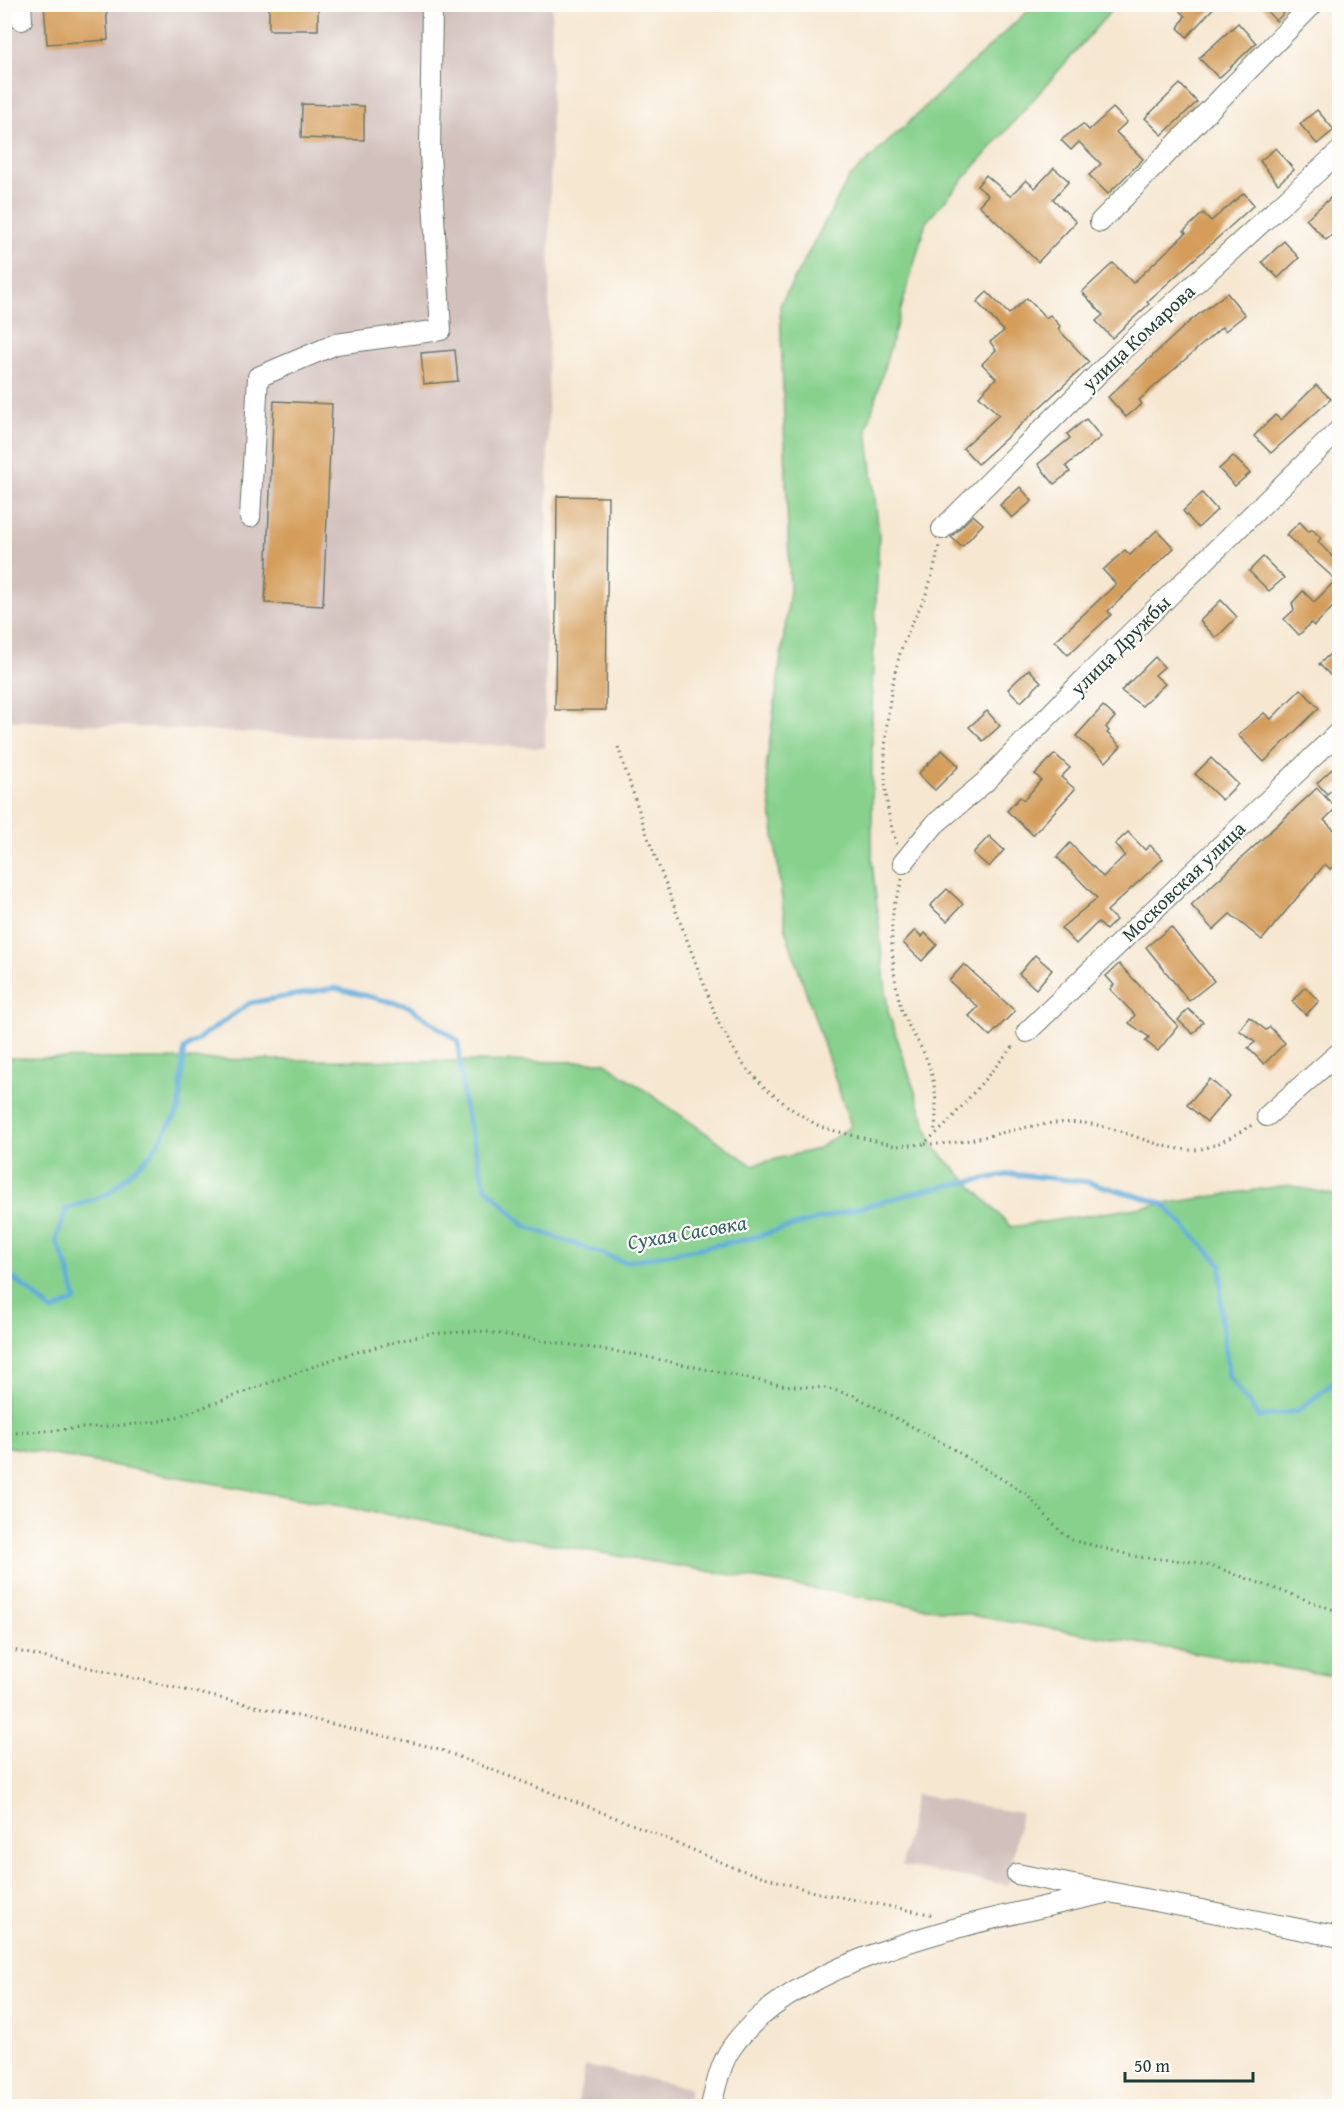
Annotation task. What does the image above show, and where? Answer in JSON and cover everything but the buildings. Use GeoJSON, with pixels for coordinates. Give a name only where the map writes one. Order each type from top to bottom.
{"type":"FeatureCollection","features":[{"type":"Feature","properties":{"kind":"street"},"geometry":{"type":"LineString","coordinates":[[250,517],[258,377],[336,344],[441,330],[430,153],[432,4]]}},
{"type":"Feature","properties":{"kind":"street"},"geometry":{"type":"LineString","coordinates":[[1100,222],[1312,4]]}},
{"type":"Feature","properties":{"kind":"street","name":"улица Комарова"},"geometry":{"type":"LineString","coordinates":[[942,529],[1119,353],[1340,151]]}},
{"type":"Feature","properties":{"kind":"street","name":"улица Дружбы"},"geometry":{"type":"LineString","coordinates":[[903,862],[935,824],[985,782],[1090,673],[1340,429]]}},
{"type":"Feature","properties":{"kind":"street","name":"Московская улица"},"geometry":{"type":"LineString","coordinates":[[1027,1032],[1340,731]]}},
{"type":"Feature","properties":{"kind":"street"},"geometry":{"type":"LineString","coordinates":[[1267,1116],[1340,1052]]}},
{"type":"Feature","properties":{"kind":"street"},"geometry":{"type":"LineString","coordinates":[[1017,1874],[1340,1937]]}},
{"type":"Feature","properties":{"kind":"street"},"geometry":{"type":"LineString","coordinates":[[711,2106],[720,2073],[731,2049],[745,2030],[771,2008],[802,1988],[866,1957],[924,1937],[1109,1892]]}},
{"type":"Feature","properties":{"kind":"path"},"geometry":{"type":"LineString","coordinates":[[618,747],[647,835],[719,1024],[742,1063],[763,1086],[790,1108],[820,1127],[897,1146],[923,1143],[949,1145],[1027,1128],[1082,1123],[1116,1129],[1161,1144],[1190,1150],[1218,1142],[1267,1116]]}},
{"type":"Feature","properties":{"kind":"path"},"geometry":{"type":"LineString","coordinates":[[923,1143],[945,1126],[977,1086],[1027,1032]]}},
{"type":"Feature","properties":{"kind":"path"},"geometry":{"type":"LineString","coordinates":[[4,1434],[150,1423],[174,1418],[339,1357],[425,1334],[480,1331],[549,1340],[638,1355],[780,1385],[825,1388],[853,1395],[948,1446],[1026,1494],[1061,1532],[1072,1540],[1138,1557],[1194,1562],[1218,1568],[1340,1612]]}},
{"type":"Feature","properties":{"kind":"path"},"geometry":{"type":"LineString","coordinates":[[4,1648],[436,1748],[631,1823],[735,1868],[814,1892],[938,1915]]}},
{"type":"Feature","properties":{"kind":"shaded area"},"geometry":{"type":"Polygon","coordinates":[[[4,5],[552,5],[545,748],[5,720],[4,5]]]}},
{"type":"Feature","properties":{"kind":"shaded area"},"geometry":{"type":"Polygon","coordinates":[[[915,1794],[1021,1813],[1008,1885],[902,1866],[915,1794]]]}},
{"type":"Feature","properties":{"kind":"shaded area"},"geometry":{"type":"Polygon","coordinates":[[[585,2066],[690,2088],[686,2106],[577,2106],[585,2066]]]}},
{"type":"Feature","properties":{"kind":"green space"},"geometry":{"type":"Polygon","coordinates":[[[1034,5],[1116,5],[926,222],[867,428],[879,534],[872,690],[872,860],[888,1011],[933,1146],[1011,1227],[1288,1185],[1339,1196],[1339,1677],[619,1556],[5,1446],[5,1058],[604,1062],[752,1165],[817,1149],[851,1126],[786,932],[766,769],[790,590],[780,305],[849,178],[1034,5]]]}},
{"type":"Feature","properties":{"kind":"waterway","name":"Сухая Сасовка"},"geometry":{"type":"LineString","coordinates":[[4,1275],[16,1280],[53,1311],[76,1300],[68,1268],[56,1240],[66,1209],[108,1194],[152,1153],[179,1110],[184,1049],[250,1003],[334,988],[408,1006],[458,1041],[464,1105],[485,1186],[525,1226],[625,1262],[743,1240],[925,1190],[1011,1174],[1088,1182],[1162,1203],[1221,1264],[1221,1319],[1229,1377],[1259,1417],[1298,1411],[1340,1377]]}}]}
